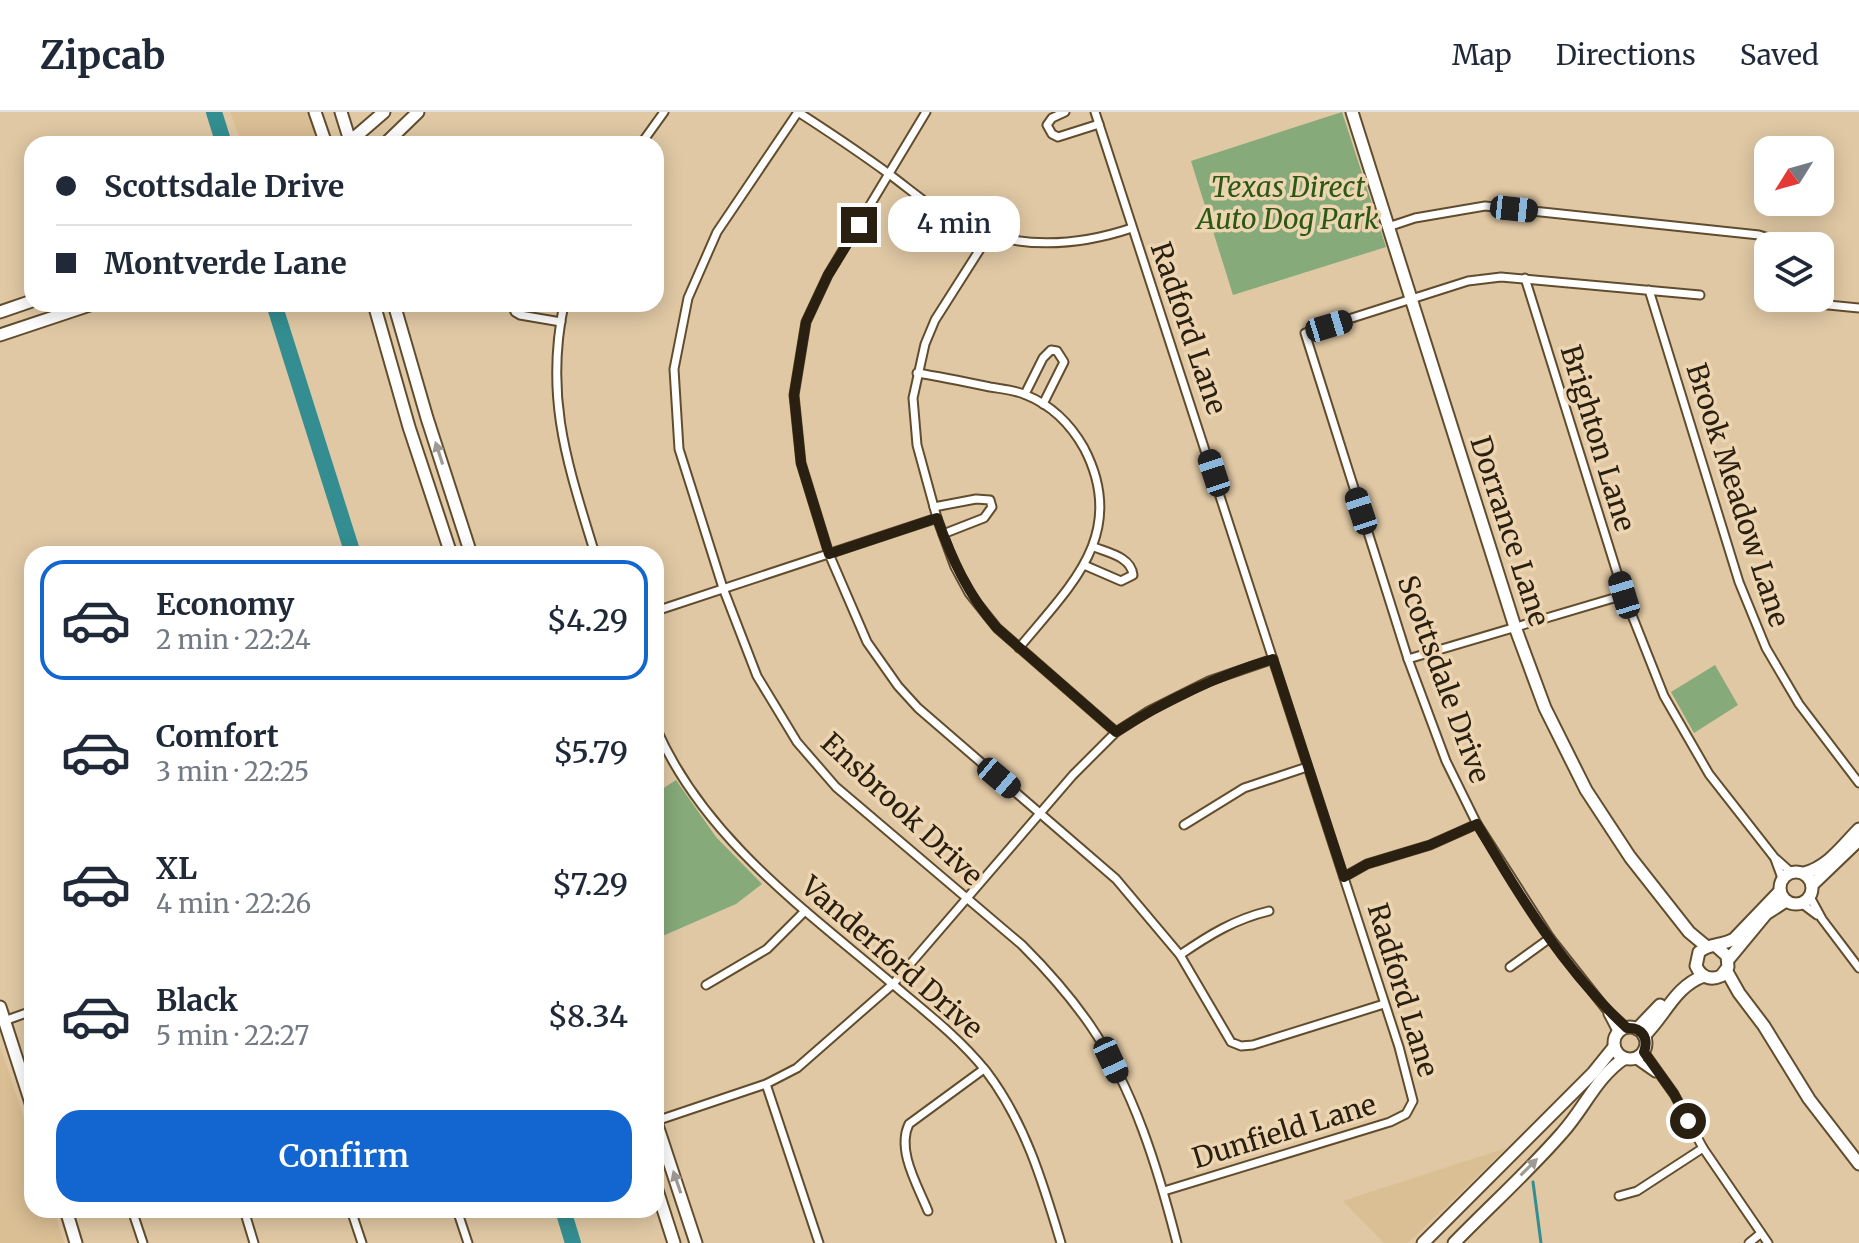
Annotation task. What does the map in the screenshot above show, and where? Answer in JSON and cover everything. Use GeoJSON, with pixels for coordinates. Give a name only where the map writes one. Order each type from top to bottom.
{"type":"FeatureCollection","features":[{"type":"Feature","properties":{"kind":"main road"},"geometry":{"type":"LineString","coordinates":[[315,112],[323,136]]}},
{"type":"Feature","properties":{"kind":"main road"},"geometry":{"type":"LineString","coordinates":[[341,112],[348,136]]}},
{"type":"Feature","properties":{"kind":"main road"},"geometry":{"type":"LineString","coordinates":[[358,136],[384,112]]}},
{"type":"Feature","properties":{"kind":"main road"},"geometry":{"type":"LineString","coordinates":[[393,136],[418,112]]}},
{"type":"Feature","properties":{"kind":"main road","name":"Dorrance Lane"},"geometry":{"type":"LineString","coordinates":[[1352,112],[1515,627],[1545,708],[1586,790],[1630,857],[1689,932],[1708,949],[1725,952],[1714,970]]}},
{"type":"Feature","properties":{"kind":"main road"},"geometry":{"type":"LineString","coordinates":[[0,312],[24,304]]}},
{"type":"Feature","properties":{"kind":"main road"},"geometry":{"type":"LineString","coordinates":[[0,335],[69,312]]}},
{"type":"Feature","properties":{"kind":"main road"},"geometry":{"type":"LineString","coordinates":[[376,312],[448,546]]}},
{"type":"Feature","properties":{"kind":"main road"},"geometry":{"type":"LineString","coordinates":[[396,312],[468,546]]}},
{"type":"Feature","properties":{"kind":"main road"},"geometry":{"type":"LineString","coordinates":[[432,497],[450,489]]}},
{"type":"Feature","properties":{"kind":"main road"},"geometry":{"type":"LineString","coordinates":[[1792,875],[1816,870],[1835,856],[1859,829]]}},
{"type":"Feature","properties":{"kind":"main road"},"geometry":{"type":"LineString","coordinates":[[1859,840],[1808,895],[1783,896],[1734,939],[1708,949],[1714,970],[1739,993],[1764,1026],[1809,1099],[1859,1164]]}},
{"type":"Feature","properties":{"kind":"main road"},"geometry":{"type":"LineString","coordinates":[[1792,875],[1808,895]]}},
{"type":"Feature","properties":{"kind":"main road"},"geometry":{"type":"LineString","coordinates":[[1423,1243],[1593,1073],[1614,1047],[1632,1031],[1659,1022],[1662,1013],[1685,987],[1714,970],[1783,896],[1792,875]]}},
{"type":"Feature","properties":{"kind":"main road"},"geometry":{"type":"LineString","coordinates":[[0,1007],[24,1083]]}},
{"type":"Feature","properties":{"kind":"main road"},"geometry":{"type":"LineString","coordinates":[[1454,1243],[1561,1135],[1603,1076],[1635,1056],[1646,1044],[1632,1031]]}},
{"type":"Feature","properties":{"kind":"main road"},"geometry":{"type":"LineString","coordinates":[[1614,1047],[1635,1056]]}},
{"type":"Feature","properties":{"kind":"main road"},"geometry":{"type":"LineString","coordinates":[[1546,1119],[1561,1135]]}},
{"type":"Feature","properties":{"kind":"main road"},"geometry":{"type":"LineString","coordinates":[[664,1146],[696,1243]]}},
{"type":"Feature","properties":{"kind":"main road"},"geometry":{"type":"LineString","coordinates":[[1460,1204],[1474,1222]]}},
{"type":"Feature","properties":{"kind":"main road"},"geometry":{"type":"LineString","coordinates":[[664,1212],[674,1243]]}},
{"type":"Feature","properties":{"kind":"main road"},"geometry":{"type":"LineString","coordinates":[[68,1218],[76,1243]]}},
{"type":"Feature","properties":{"kind":"street"},"geometry":{"type":"LineString","coordinates":[[647,136],[664,112]]}},
{"type":"Feature","properties":{"kind":"street"},"geometry":{"type":"LineString","coordinates":[[798,112],[939,211],[989,235],[1055,244],[1099,239],[1132,228]]}},
{"type":"Feature","properties":{"kind":"street","name":"Ensbrook Drive"},"geometry":{"type":"LineString","coordinates":[[798,112],[717,232],[688,298],[674,369],[679,449],[723,588],[757,676],[797,742],[836,787],[1022,945],[1069,997],[1090,1026],[1121,1081],[1164,1191],[1177,1243]]}},
{"type":"Feature","properties":{"kind":"street"},"geometry":{"type":"LineString","coordinates":[[926,112],[828,275],[806,322],[794,395],[801,463],[829,554],[867,642],[918,708],[1116,879],[1180,955],[1231,1042],[1246,1045],[1384,1004]]}},
{"type":"Feature","properties":{"kind":"street"},"geometry":{"type":"LineString","coordinates":[[1065,112],[1052,118],[1047,125],[1058,137],[1099,124]]}},
{"type":"Feature","properties":{"kind":"street","name":"Radford Lane"},"geometry":{"type":"LineString","coordinates":[[1095,112],[1344,877],[1411,1090],[1412,1106]]}},
{"type":"Feature","properties":{"kind":"street"},"geometry":{"type":"LineString","coordinates":[[1388,227],[1415,218],[1485,206],[1754,234]]}},
{"type":"Feature","properties":{"kind":"street"},"geometry":{"type":"LineString","coordinates":[[989,235],[935,320],[917,373],[913,398],[917,445],[937,518],[955,567],[969,593],[997,628],[1116,732]]}},
{"type":"Feature","properties":{"kind":"street"},"geometry":{"type":"LineString","coordinates":[[1412,300],[1468,281],[1501,277],[1700,295]]}},
{"type":"Feature","properties":{"kind":"street","name":"Brighton Lane"},"geometry":{"type":"LineString","coordinates":[[1525,278],[1624,595],[1664,696],[1709,774],[1774,857],[1792,875]]}},
{"type":"Feature","properties":{"kind":"street","name":"Brook Meadow Lane"},"geometry":{"type":"LineString","coordinates":[[1649,290],[1739,582],[1766,648],[1799,704],[1859,783]]}},
{"type":"Feature","properties":{"kind":"street","name":"Scottsdale Drive"},"geometry":{"type":"LineString","coordinates":[[1412,300],[1305,333],[1408,659],[1446,761],[1477,824],[1550,938],[1606,1009],[1632,1031]]}},
{"type":"Feature","properties":{"kind":"street"},"geometry":{"type":"LineString","coordinates":[[1834,306],[1859,308]]}},
{"type":"Feature","properties":{"kind":"street"},"geometry":{"type":"LineString","coordinates":[[515,312],[561,322]]}},
{"type":"Feature","properties":{"kind":"street"},"geometry":{"type":"LineString","coordinates":[[563,312],[555,376],[558,419],[572,483],[592,546]]}},
{"type":"Feature","properties":{"kind":"street"},"geometry":{"type":"LineString","coordinates":[[1025,394],[1043,358],[1051,350],[1057,351],[1064,362],[1043,404]]}},
{"type":"Feature","properties":{"kind":"street"},"geometry":{"type":"LineString","coordinates":[[917,373],[1025,394],[1043,404],[1076,435],[1089,459],[1101,507],[1094,547],[1073,583],[1019,648]]}},
{"type":"Feature","properties":{"kind":"street"},"geometry":{"type":"LineString","coordinates":[[934,507],[976,499],[990,500],[990,512],[984,518],[943,534]]}},
{"type":"Feature","properties":{"kind":"street"},"geometry":{"type":"LineString","coordinates":[[664,608],[937,518]]}},
{"type":"Feature","properties":{"kind":"street"},"geometry":{"type":"LineString","coordinates":[[1084,565],[1121,581],[1133,575],[1128,561],[1094,547]]}},
{"type":"Feature","properties":{"kind":"street"},"geometry":{"type":"LineString","coordinates":[[1408,659],[1624,595]]}},
{"type":"Feature","properties":{"kind":"street"},"geometry":{"type":"LineString","coordinates":[[664,1119],[766,1084],[797,1068],[893,984],[1040,812],[1116,732],[1149,711],[1209,681],[1273,659]]}},
{"type":"Feature","properties":{"kind":"street","name":"Vanderford Drive"},"geometry":{"type":"LineString","coordinates":[[664,744],[676,768],[722,831],[766,877],[956,1039],[984,1069],[1019,1124],[1061,1243]]}},
{"type":"Feature","properties":{"kind":"street"},"geometry":{"type":"LineString","coordinates":[[1184,825],[1244,788],[1307,767]]}},
{"type":"Feature","properties":{"kind":"street"},"geometry":{"type":"LineString","coordinates":[[1344,877],[1367,864],[1430,845],[1477,824]]}},
{"type":"Feature","properties":{"kind":"street"},"geometry":{"type":"LineString","coordinates":[[1808,895],[1859,968]]}},
{"type":"Feature","properties":{"kind":"street"},"geometry":{"type":"LineString","coordinates":[[706,985],[767,949],[805,911]]}},
{"type":"Feature","properties":{"kind":"street"},"geometry":{"type":"LineString","coordinates":[[1180,955],[1216,931],[1245,917],[1269,911]]}},
{"type":"Feature","properties":{"kind":"street"},"geometry":{"type":"LineString","coordinates":[[1510,967],[1550,938]]}},
{"type":"Feature","properties":{"kind":"street"},"geometry":{"type":"LineString","coordinates":[[2,1021],[24,1014]]}},
{"type":"Feature","properties":{"kind":"street"},"geometry":{"type":"LineString","coordinates":[[1635,1056],[1660,1076],[1674,1094],[1703,1148],[1768,1243]]}},
{"type":"Feature","properties":{"kind":"street"},"geometry":{"type":"LineString","coordinates":[[928,1211],[904,1145],[904,1133],[909,1124],[984,1069]]}},
{"type":"Feature","properties":{"kind":"street"},"geometry":{"type":"LineString","coordinates":[[766,1084],[819,1243]]}},
{"type":"Feature","properties":{"kind":"street","name":"Dunfield Lane"},"geometry":{"type":"LineString","coordinates":[[1164,1191],[1390,1122],[1406,1114],[1412,1106]]}},
{"type":"Feature","properties":{"kind":"street"},"geometry":{"type":"LineString","coordinates":[[1619,1196],[1637,1191],[1703,1148]]}},
{"type":"Feature","properties":{"kind":"street"},"geometry":{"type":"LineString","coordinates":[[135,1218],[143,1243]]}},
{"type":"Feature","properties":{"kind":"street"},"geometry":{"type":"LineString","coordinates":[[246,1218],[254,1243]]}},
{"type":"Feature","properties":{"kind":"street"},"geometry":{"type":"LineString","coordinates":[[354,1218],[362,1243]]}},
{"type":"Feature","properties":{"kind":"street"},"geometry":{"type":"LineString","coordinates":[[460,1218],[468,1243]]}},
{"type":"Feature","properties":{"kind":"street"},"geometry":{"type":"LineString","coordinates":[[1749,1243],[1760,1234]]}},
{"type":"Feature","properties":{"kind":"shaded area"},"geometry":{"type":"Polygon","coordinates":[[[230,112],[308,112],[316,136],[239,136],[230,112]]]}},
{"type":"Feature","properties":{"kind":"shaded area"},"geometry":{"type":"Polygon","coordinates":[[[0,1046],[24,1118],[24,1218],[56,1218],[64,1243],[0,1243],[0,1046]]]}},
{"type":"Feature","properties":{"kind":"shaded area"},"geometry":{"type":"Polygon","coordinates":[[[1506,1148],[1408,1243],[1384,1243],[1343,1201],[1506,1148]]]}},
{"type":"Feature","properties":{"kind":"green space","name":"Texas Direct Auto Dog Park"},"geometry":{"type":"Polygon","coordinates":[[[1342,112],[1386,247],[1233,295],[1191,161],[1342,112]]]}},
{"type":"Feature","properties":{"kind":"green space"},"geometry":{"type":"Polygon","coordinates":[[[1715,665],[1738,705],[1694,733],[1671,692],[1715,665]]]}},
{"type":"Feature","properties":{"kind":"green space"},"geometry":{"type":"Polygon","coordinates":[[[676,780],[716,837],[762,884],[736,904],[664,935],[664,788],[676,780]]]}},
{"type":"Feature","properties":{"kind":"waterway"},"geometry":{"type":"LineString","coordinates":[[214,112],[222,136]]}},
{"type":"Feature","properties":{"kind":"waterway"},"geometry":{"type":"LineString","coordinates":[[277,312],[350,546]]}},
{"type":"Feature","properties":{"kind":"waterway"},"geometry":{"type":"LineString","coordinates":[[1533,1182],[1541,1243]]}},
{"type":"Feature","properties":{"kind":"waterway"},"geometry":{"type":"LineString","coordinates":[[565,1218],[573,1243]]}},
{"type":"Feature","properties":{"kind":"route"},"geometry":{"type":"LineString","coordinates":[[859,225],[828,275],[806,322],[794,395],[801,463],[829,554],[937,518],[955,567],[982,611],[997,628],[1116,732],[1149,711],[1209,681],[1273,659],[1344,877],[1367,864],[1430,845],[1477,824],[1550,938],[1606,1009],[1627,1028],[1643,1033],[1646,1040],[1644,1052],[1674,1094],[1688,1121]]}}]}
